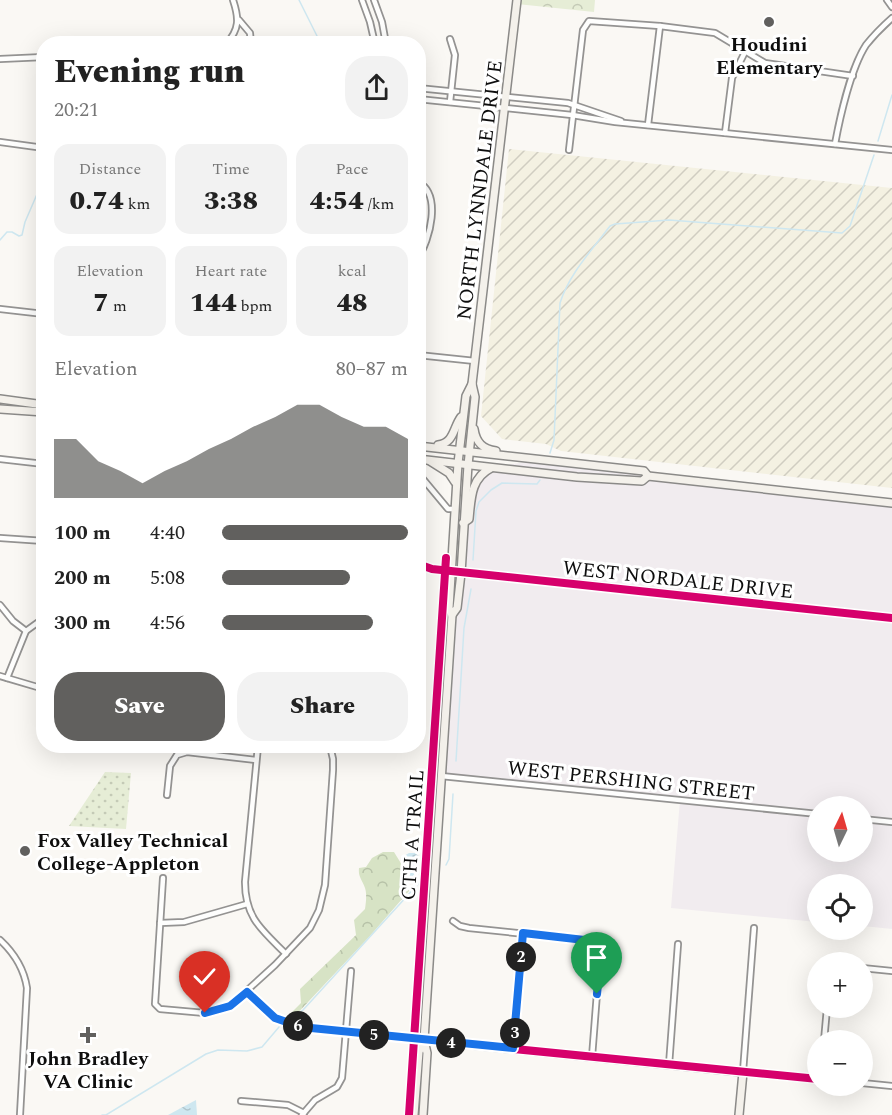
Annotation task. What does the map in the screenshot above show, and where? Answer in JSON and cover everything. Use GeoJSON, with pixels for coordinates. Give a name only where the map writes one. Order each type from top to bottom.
{"type":"FeatureCollection","features":[{"type":"Feature","properties":{"kind":"main road","name":"NORTH LYNNDALE DRIVE"},"geometry":{"type":"LineString","coordinates":[[423,1115],[428,1053],[424,1040],[452,615],[449,608],[454,509],[463,415],[466,396],[472,384],[475,361],[517,0]]}},
{"type":"Feature","properties":{"kind":"main road","name":"NORTH LYNNDALE DRIVE"},"geometry":{"type":"LineString","coordinates":[[452,615],[457,608],[461,573],[463,523],[475,397],[472,384]]}},
{"type":"Feature","properties":{"kind":"main road"},"geometry":{"type":"LineString","coordinates":[[0,399],[36,404]]}},
{"type":"Feature","properties":{"kind":"main road"},"geometry":{"type":"LineString","coordinates":[[0,409],[36,411]]}},
{"type":"Feature","properties":{"kind":"main road"},"geometry":{"type":"LineString","coordinates":[[426,446],[442,445],[449,441],[459,418],[463,415]]}},
{"type":"Feature","properties":{"kind":"main road"},"geometry":{"type":"LineString","coordinates":[[472,425],[477,441],[486,448],[526,454],[532,459]]}},
{"type":"Feature","properties":{"kind":"main road"},"geometry":{"type":"LineString","coordinates":[[426,447],[644,471],[648,476],[892,503]]}},
{"type":"Feature","properties":{"kind":"main road"},"geometry":{"type":"LineString","coordinates":[[426,460],[590,478],[642,481],[648,476]]}},
{"type":"Feature","properties":{"kind":"main road"},"geometry":{"type":"LineString","coordinates":[[429,460],[433,465],[450,473],[456,487]]}},
{"type":"Feature","properties":{"kind":"main road"},"geometry":{"type":"LineString","coordinates":[[463,523],[469,519],[476,479],[491,467]]}},
{"type":"Feature","properties":{"kind":"main road","name":"NORTH LYNNDALE DRIVE"},"geometry":{"type":"LineString","coordinates":[[414,1115],[418,1052],[424,1040]]}},
{"type":"Feature","properties":{"kind":"main road"},"geometry":{"type":"LineString","coordinates":[[424,1040],[743,1072],[739,1115]]}},
{"type":"Feature","properties":{"kind":"street"},"geometry":{"type":"LineString","coordinates":[[233,0],[239,20],[250,36]]}},
{"type":"Feature","properties":{"kind":"street"},"geometry":{"type":"LineString","coordinates":[[362,0],[373,36]]}},
{"type":"Feature","properties":{"kind":"street"},"geometry":{"type":"LineString","coordinates":[[374,0],[384,36]]}},
{"type":"Feature","properties":{"kind":"street"},"geometry":{"type":"LineString","coordinates":[[887,0],[892,7]]}},
{"type":"Feature","properties":{"kind":"street"},"geometry":{"type":"LineString","coordinates":[[370,20],[380,17]]}},
{"type":"Feature","properties":{"kind":"street"},"geometry":{"type":"LineString","coordinates":[[835,144],[853,76],[866,46],[892,18]]}},
{"type":"Feature","properties":{"kind":"street"},"geometry":{"type":"LineString","coordinates":[[232,36],[239,20]]}},
{"type":"Feature","properties":{"kind":"street"},"geometry":{"type":"LineString","coordinates":[[568,150],[583,30],[589,21],[715,33],[759,60],[772,65],[853,76]]}},
{"type":"Feature","properties":{"kind":"street"},"geometry":{"type":"LineString","coordinates":[[648,125],[660,26]]}},
{"type":"Feature","properties":{"kind":"street"},"geometry":{"type":"LineString","coordinates":[[450,39],[455,55],[450,102]]}},
{"type":"Feature","properties":{"kind":"street"},"geometry":{"type":"LineString","coordinates":[[725,133],[732,78],[745,52]]}},
{"type":"Feature","properties":{"kind":"street"},"geometry":{"type":"LineString","coordinates":[[0,59],[36,57]]}},
{"type":"Feature","properties":{"kind":"street"},"geometry":{"type":"LineString","coordinates":[[426,89],[573,104],[623,122]]}},
{"type":"Feature","properties":{"kind":"street"},"geometry":{"type":"LineString","coordinates":[[426,100],[505,107],[615,122],[892,150]]}},
{"type":"Feature","properties":{"kind":"street"},"geometry":{"type":"LineString","coordinates":[[0,141],[36,147]]}},
{"type":"Feature","properties":{"kind":"street"},"geometry":{"type":"LineString","coordinates":[[426,187],[432,202],[426,243]]}},
{"type":"Feature","properties":{"kind":"street"},"geometry":{"type":"LineString","coordinates":[[0,309],[36,313]]}},
{"type":"Feature","properties":{"kind":"street"},"geometry":{"type":"LineString","coordinates":[[426,356],[475,361]]}},
{"type":"Feature","properties":{"kind":"street"},"geometry":{"type":"LineString","coordinates":[[0,459],[36,463]]}},
{"type":"Feature","properties":{"kind":"street"},"geometry":{"type":"LineString","coordinates":[[426,483],[448,509],[454,509]]}},
{"type":"Feature","properties":{"kind":"street"},"geometry":{"type":"LineString","coordinates":[[0,538],[36,541]]}},
{"type":"Feature","properties":{"kind":"street","name":"WEST NORDALE DRIVE"},"geometry":{"type":"LineString","coordinates":[[426,567],[451,572],[892,618]]}},
{"type":"Feature","properties":{"kind":"street"},"geometry":{"type":"LineString","coordinates":[[0,605],[13,621],[26,631]]}},
{"type":"Feature","properties":{"kind":"street"},"geometry":{"type":"LineString","coordinates":[[7,678],[26,631],[36,624]]}},
{"type":"Feature","properties":{"kind":"street"},"geometry":{"type":"LineString","coordinates":[[0,676],[36,687]]}},
{"type":"Feature","properties":{"kind":"street"},"geometry":{"type":"LineString","coordinates":[[167,795],[170,766],[177,755],[187,753],[256,760]]}},
{"type":"Feature","properties":{"kind":"street"},"geometry":{"type":"LineString","coordinates":[[257,753],[245,882],[247,904],[254,920],[286,954]]}},
{"type":"Feature","properties":{"kind":"street"},"geometry":{"type":"LineString","coordinates":[[164,878],[156,1006],[164,1009],[210,1012],[230,1006],[286,954],[310,928],[322,902],[326,877],[333,764],[331,753]]}},
{"type":"Feature","properties":{"kind":"street","name":"WEST PERSHING STREET"},"geometry":{"type":"LineString","coordinates":[[441,776],[807,813]]}},
{"type":"Feature","properties":{"kind":"street"},"geometry":{"type":"LineString","coordinates":[[873,820],[892,822]]}},
{"type":"Feature","properties":{"kind":"street"},"geometry":{"type":"LineString","coordinates":[[160,923],[184,922],[247,904]]}},
{"type":"Feature","properties":{"kind":"street"},"geometry":{"type":"LineString","coordinates":[[453,921],[460,926],[602,942],[592,1057]]}},
{"type":"Feature","properties":{"kind":"street"},"geometry":{"type":"LineString","coordinates":[[754,928],[743,1072],[807,1078]]}},
{"type":"Feature","properties":{"kind":"street"},"geometry":{"type":"LineString","coordinates":[[513,1048],[523,933]]}},
{"type":"Feature","properties":{"kind":"street"},"geometry":{"type":"LineString","coordinates":[[0,940],[16,957],[27,988],[20,1115]]}},
{"type":"Feature","properties":{"kind":"street"},"geometry":{"type":"LineString","coordinates":[[669,1065],[678,944]]}},
{"type":"Feature","properties":{"kind":"street"},"geometry":{"type":"LineString","coordinates":[[873,969],[892,971]]}},
{"type":"Feature","properties":{"kind":"street"},"geometry":{"type":"LineString","coordinates":[[241,1101],[288,1105],[303,1114],[315,1100],[341,1082],[344,1073],[351,971]]}},
{"type":"Feature","properties":{"kind":"street"},"geometry":{"type":"LineString","coordinates":[[247,992],[265,1010],[283,1022],[301,1027],[424,1040]]}},
{"type":"Feature","properties":{"kind":"street"},"geometry":{"type":"LineString","coordinates":[[873,1084],[892,1086]]}},
{"type":"Feature","properties":{"kind":"shaded area"},"geometry":{"type":"Polygon","coordinates":[[[509,149],[892,188],[892,488],[561,451],[546,444],[502,439],[481,416],[509,149]]]}},
{"type":"Feature","properties":{"kind":"shaded area"},"geometry":{"type":"Polygon","coordinates":[[[540,460],[644,471],[648,476],[892,503],[892,929],[873,927],[873,874],[807,874],[807,921],[671,908],[680,800],[441,776],[452,615],[457,608],[463,523],[474,485],[493,467],[540,460]]]}},
{"type":"Feature","properties":{"kind":"green space"},"geometry":{"type":"Polygon","coordinates":[[[517,0],[595,0],[594,12],[517,4],[517,0]]]}},
{"type":"Feature","properties":{"kind":"green space"},"geometry":{"type":"Polygon","coordinates":[[[105,772],[131,773],[126,829],[69,826],[105,772]]]}},
{"type":"Feature","properties":{"kind":"green space"},"geometry":{"type":"Polygon","coordinates":[[[383,852],[394,852],[402,865],[403,875],[409,882],[409,891],[369,937],[290,1019],[289,1015],[301,1003],[300,989],[356,935],[354,920],[365,909],[366,898],[366,890],[359,868],[366,867],[372,858],[383,852]]]}},
{"type":"Feature","properties":{"kind":"water"},"geometry":{"type":"Polygon","coordinates":[[[409,853],[419,856],[417,871],[411,879],[405,876],[403,867],[404,856],[409,853]]]}},
{"type":"Feature","properties":{"kind":"water"},"geometry":{"type":"Polygon","coordinates":[[[196,1100],[197,1115],[168,1115],[196,1100]]]}},
{"type":"Feature","properties":{"kind":"waterway"},"geometry":{"type":"LineString","coordinates":[[299,0],[317,36]]}},
{"type":"Feature","properties":{"kind":"waterway"},"geometry":{"type":"LineString","coordinates":[[878,141],[892,95]]}},
{"type":"Feature","properties":{"kind":"waterway"},"geometry":{"type":"LineString","coordinates":[[550,453],[554,440],[560,303],[575,272],[610,226],[669,220],[842,233],[850,226],[874,155]]}},
{"type":"Feature","properties":{"kind":"waterway"},"geometry":{"type":"LineString","coordinates":[[0,240],[7,232],[22,235],[36,197]]}},
{"type":"Feature","properties":{"kind":"waterway"},"geometry":{"type":"LineString","coordinates":[[473,560],[476,511],[479,502],[502,483],[537,484],[540,480]]}},
{"type":"Feature","properties":{"kind":"waterway"},"geometry":{"type":"LineString","coordinates":[[456,761],[464,628],[471,589]]}},
{"type":"Feature","properties":{"kind":"waterway"},"geometry":{"type":"LineString","coordinates":[[446,865],[449,859],[453,794]]}},
{"type":"Feature","properties":{"kind":"waterway"},"geometry":{"type":"LineString","coordinates":[[292,1018],[303,1010],[419,883]]}},
{"type":"Feature","properties":{"kind":"waterway"},"geometry":{"type":"LineString","coordinates":[[102,1115],[106,1115],[206,1054],[218,1050],[247,1051],[262,1047],[279,1027]]}},
{"type":"Feature","properties":{"kind":"cycle path","name":"CTH A TRAIL"},"geometry":{"type":"LineString","coordinates":[[409,1115],[446,558]]}},
{"type":"Feature","properties":{"kind":"cycle path"},"geometry":{"type":"LineString","coordinates":[[426,567],[892,618]]}},
{"type":"Feature","properties":{"kind":"cycle path"},"geometry":{"type":"LineString","coordinates":[[247,992],[276,1017],[312,1029],[807,1078]]}},
{"type":"Feature","properties":{"kind":"place","name":"Houdini Elementary"},"geometry":{"type":"Point","coordinates":[769,22]}},
{"type":"Feature","properties":{"kind":"place","name":"Fox Valley Technical College-Appleton"},"geometry":{"type":"Point","coordinates":[25,851]}},
{"type":"Feature","properties":{"kind":"place","name":"John Bradley VA Clinic"},"geometry":{"type":"Point","coordinates":[88,1035]}},
{"type":"Feature","properties":{"kind":"route"},"geometry":{"type":"LineString","coordinates":[[205,1013],[230,1006],[247,992],[275,1018],[301,1027],[513,1048],[523,933],[602,942],[597,994]]}}]}
